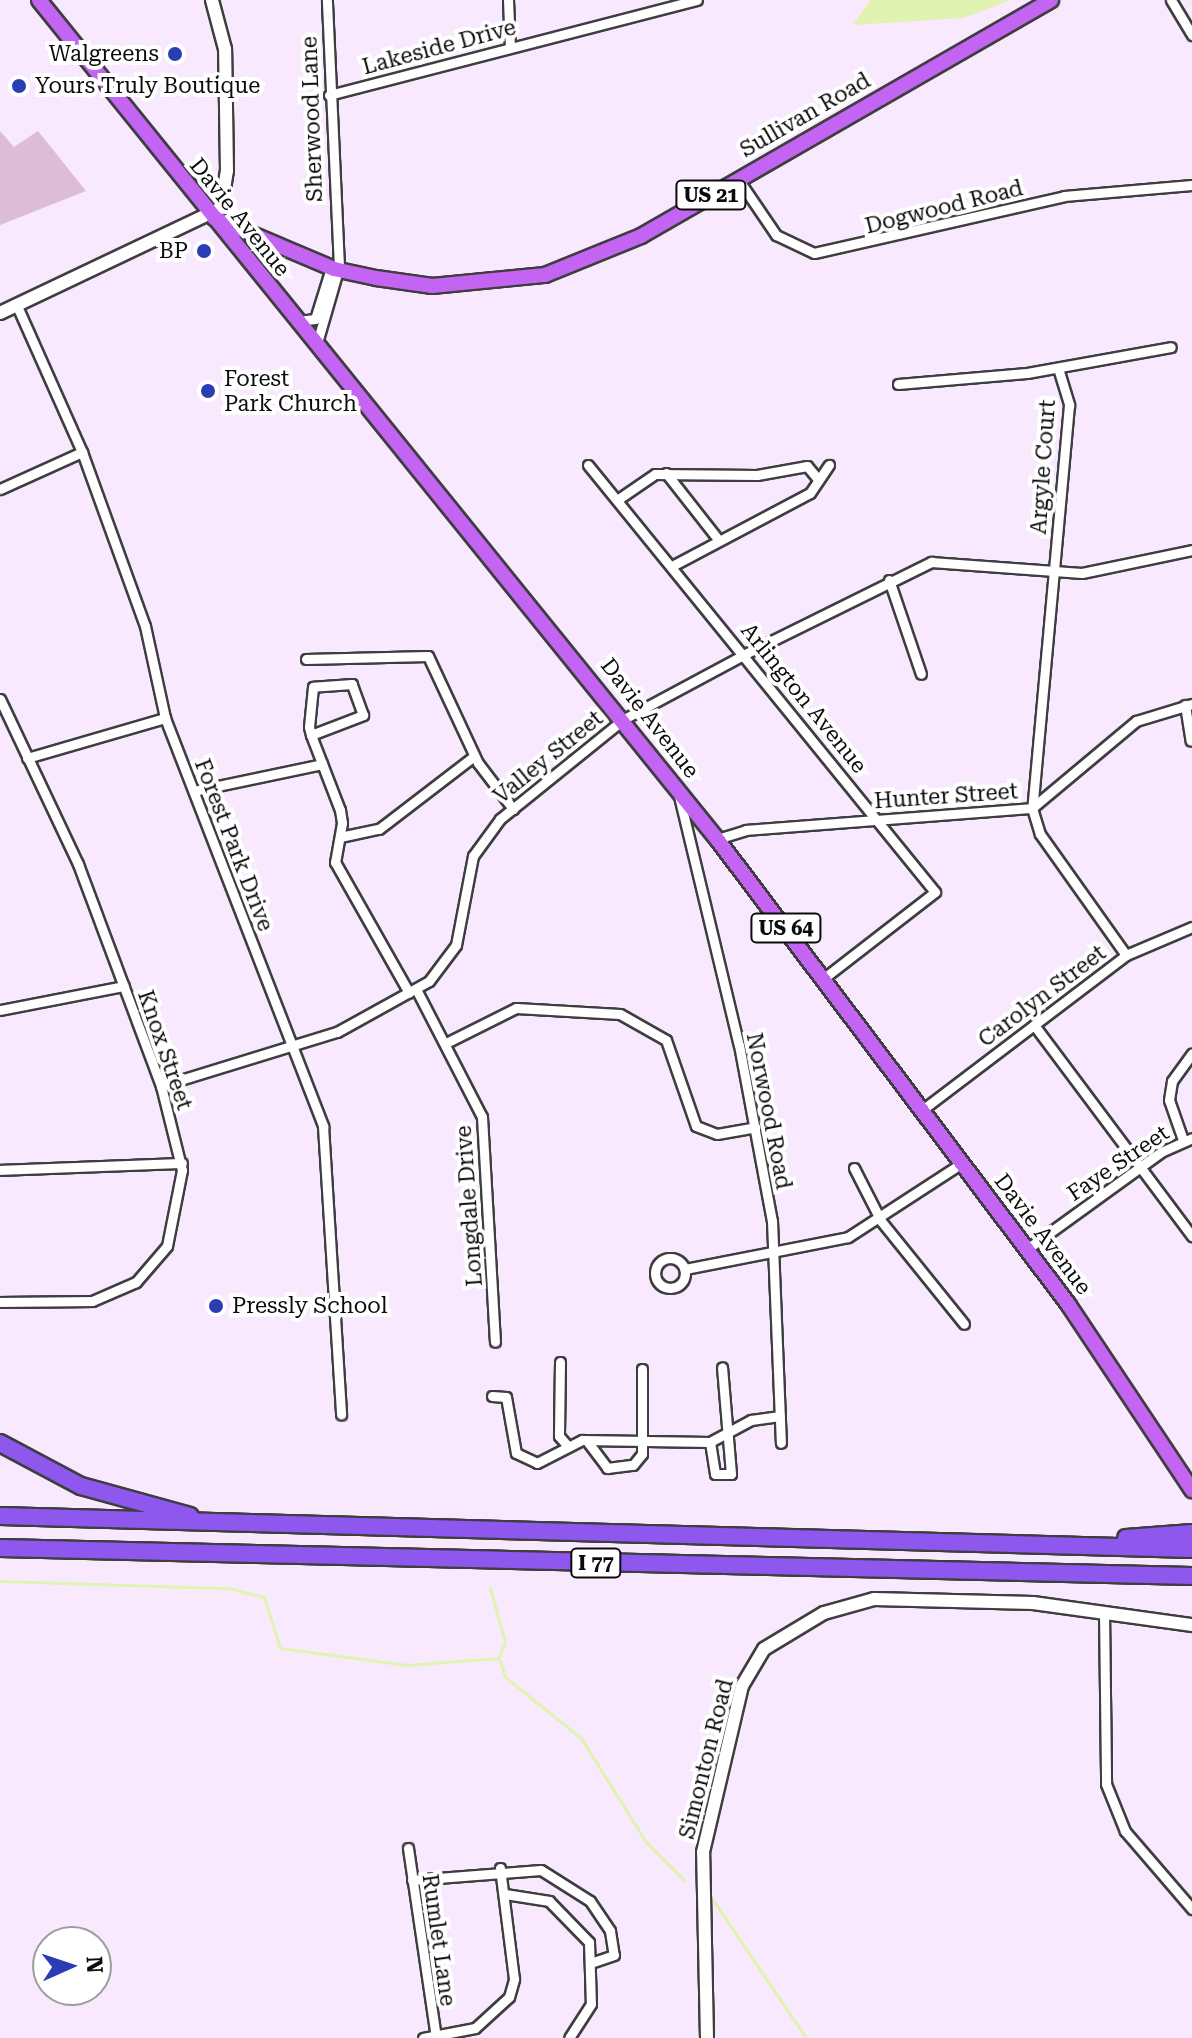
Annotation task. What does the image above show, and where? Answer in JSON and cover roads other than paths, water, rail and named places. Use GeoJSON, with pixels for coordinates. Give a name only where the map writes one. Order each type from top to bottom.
{"type":"FeatureCollection","features":[{"type":"Feature","properties":{"kind":"highway"},"geometry":{"type":"LineString","coordinates":[[0,1443],[81,1486],[206,1521]]}},
{"type":"Feature","properties":{"kind":"highway","name":"I 77"},"geometry":{"type":"LineString","coordinates":[[0,1516],[1192,1549]]}},
{"type":"Feature","properties":{"kind":"highway"},"geometry":{"type":"LineString","coordinates":[[1042,1544],[1192,1533]]}},
{"type":"Feature","properties":{"kind":"highway","name":"I 77"},"geometry":{"type":"LineString","coordinates":[[0,1548],[1192,1576]]}},
{"type":"Feature","properties":{"kind":"main road","name":"Davie Avenue"},"geometry":{"type":"LineString","coordinates":[[39,0],[210,216],[624,719],[717,839],[1027,1249],[1192,1490]]}},
{"type":"Feature","properties":{"kind":"main road","name":"Sullivan Road"},"geometry":{"type":"LineString","coordinates":[[210,216],[335,269],[432,286],[545,275],[613,251],[1051,0]]}},
{"type":"Feature","properties":{"kind":"street"},"geometry":{"type":"LineString","coordinates":[[0,313],[210,216],[226,194],[228,141],[224,32],[212,0]]}},
{"type":"Feature","properties":{"kind":"street","name":"Sherwood Lane"},"geometry":{"type":"LineString","coordinates":[[319,349],[335,269],[327,0]]}},
{"type":"Feature","properties":{"kind":"street"},"geometry":{"type":"LineString","coordinates":[[508,0],[510,47]]}},
{"type":"Feature","properties":{"kind":"street","name":"Lakeside Drive"},"geometry":{"type":"LineString","coordinates":[[329,95],[697,0]]}},
{"type":"Feature","properties":{"kind":"street"},"geometry":{"type":"LineString","coordinates":[[1171,0],[1192,35]]}},
{"type":"Feature","properties":{"kind":"street","name":"Dogwood Road"},"geometry":{"type":"LineString","coordinates":[[738,179],[776,235],[814,253],[1064,196],[1192,185]]}},
{"type":"Feature","properties":{"kind":"street"},"geometry":{"type":"LineString","coordinates":[[310,259],[327,254],[333,236]]}},
{"type":"Feature","properties":{"kind":"street","name":"Sherwood Lane"},"geometry":{"type":"LineString","coordinates":[[293,318],[315,319],[335,269]]}},
{"type":"Feature","properties":{"kind":"street","name":"Forest Park Drive"},"geometry":{"type":"LineString","coordinates":[[17,306],[82,452],[145,626],[165,718],[323,1126],[341,1414]]}},
{"type":"Feature","properties":{"kind":"street","name":"Argyle Court"},"geometry":{"type":"LineString","coordinates":[[898,384],[1058,368],[1171,347]]}},
{"type":"Feature","properties":{"kind":"street","name":"Argyle Court"},"geometry":{"type":"LineString","coordinates":[[1032,808],[1069,405],[1058,368]]}},
{"type":"Feature","properties":{"kind":"street"},"geometry":{"type":"LineString","coordinates":[[0,489],[82,452]]}},
{"type":"Feature","properties":{"kind":"street","name":"Arlington Avenue"},"geometry":{"type":"LineString","coordinates":[[588,465],[745,654],[935,892],[823,979]]}},
{"type":"Feature","properties":{"kind":"street"},"geometry":{"type":"LineString","coordinates":[[672,566],[717,538],[810,493],[817,478],[829,465]]}},
{"type":"Feature","properties":{"kind":"street"},"geometry":{"type":"LineString","coordinates":[[617,500],[666,473],[757,475],[807,466],[817,478]]}},
{"type":"Feature","properties":{"kind":"street"},"geometry":{"type":"LineString","coordinates":[[666,473],[717,538]]}},
{"type":"Feature","properties":{"kind":"street","name":"Valley Street"},"geometry":{"type":"LineString","coordinates":[[161,1086],[294,1047],[413,991],[456,945],[473,856],[513,809],[624,719],[745,654],[889,580],[941,561],[1052,571],[1112,570],[1192,550]]}},
{"type":"Feature","properties":{"kind":"street"},"geometry":{"type":"LineString","coordinates":[[889,580],[921,674]]}},
{"type":"Feature","properties":{"kind":"street"},"geometry":{"type":"LineString","coordinates":[[306,659],[428,656],[474,756],[513,809]]}},
{"type":"Feature","properties":{"kind":"street"},"geometry":{"type":"LineString","coordinates":[[352,684],[363,715],[311,735],[313,687],[352,684]]}},
{"type":"Feature","properties":{"kind":"street","name":"Knox Street"},"geometry":{"type":"LineString","coordinates":[[0,699],[124,986],[161,1086],[182,1163],[172,1235],[136,1282],[92,1301],[0,1302]]}},
{"type":"Feature","properties":{"kind":"street"},"geometry":{"type":"LineString","coordinates":[[1189,704],[1191,741]]}},
{"type":"Feature","properties":{"kind":"street","name":"Hunter Street"},"geometry":{"type":"LineString","coordinates":[[717,839],[746,830],[1032,808],[1136,721],[1189,704]]}},
{"type":"Feature","properties":{"kind":"street"},"geometry":{"type":"LineString","coordinates":[[27,758],[165,718]]}},
{"type":"Feature","properties":{"kind":"street","name":"Longdale Drive"},"geometry":{"type":"LineString","coordinates":[[311,735],[340,810],[340,837],[335,862],[413,991],[448,1042],[472,1087],[487,1149],[495,1342]]}},
{"type":"Feature","properties":{"kind":"street"},"geometry":{"type":"LineString","coordinates":[[340,837],[379,829],[474,756]]}},
{"type":"Feature","properties":{"kind":"street"},"geometry":{"type":"LineString","coordinates":[[194,791],[322,764]]}},
{"type":"Feature","properties":{"kind":"street","name":"Norwood Road"},"geometry":{"type":"LineString","coordinates":[[682,794],[755,1127],[776,1251],[781,1443]]}},
{"type":"Feature","properties":{"kind":"street"},"geometry":{"type":"LineString","coordinates":[[1032,808],[1040,834],[1126,955]]}},
{"type":"Feature","properties":{"kind":"street","name":"Carolyn Street"},"geometry":{"type":"LineString","coordinates":[[922,1110],[1126,955],[1192,927]]}},
{"type":"Feature","properties":{"kind":"street"},"geometry":{"type":"LineString","coordinates":[[0,1010],[124,986]]}},
{"type":"Feature","properties":{"kind":"street"},"geometry":{"type":"LineString","coordinates":[[448,1042],[516,1008],[620,1014],[666,1040],[696,1126],[717,1134],[755,1127]]}},
{"type":"Feature","properties":{"kind":"street"},"geometry":{"type":"LineString","coordinates":[[1034,1025],[1192,1236]]}},
{"type":"Feature","properties":{"kind":"street"},"geometry":{"type":"LineString","coordinates":[[1188,1139],[1169,1100],[1172,1081],[1192,1053]]}},
{"type":"Feature","properties":{"kind":"street","name":"Faye Street"},"geometry":{"type":"LineString","coordinates":[[1027,1249],[1140,1167],[1188,1139]]}},
{"type":"Feature","properties":{"kind":"street"},"geometry":{"type":"LineString","coordinates":[[0,1170],[182,1163]]}},
{"type":"Feature","properties":{"kind":"street"},"geometry":{"type":"LineString","coordinates":[[685,1269],[848,1237],[881,1221],[962,1163]]}},
{"type":"Feature","properties":{"kind":"street"},"geometry":{"type":"LineString","coordinates":[[854,1168],[881,1221],[964,1324]]}},
{"type":"Feature","properties":{"kind":"street"},"geometry":{"type":"LineString","coordinates":[[560,1362],[559,1436],[566,1444]]}},
{"type":"Feature","properties":{"kind":"street"},"geometry":{"type":"LineString","coordinates":[[710,1442],[715,1474],[731,1474],[722,1367]]}},
{"type":"Feature","properties":{"kind":"street"},"geometry":{"type":"LineString","coordinates":[[587,1441],[592,1457],[621,1469],[642,1454],[642,1369]]}},
{"type":"Feature","properties":{"kind":"street"},"geometry":{"type":"LineString","coordinates":[[492,1396],[506,1397],[516,1453],[537,1463],[566,1444],[587,1441],[710,1442],[751,1420],[780,1416]]}},
{"type":"Feature","properties":{"kind":"street","name":"Simonton Road"},"geometry":{"type":"LineString","coordinates":[[707,2038],[703,1852],[742,1686],[764,1649],[824,1613],[874,1599],[1104,1611],[1192,1625]]}},
{"type":"Feature","properties":{"kind":"street"},"geometry":{"type":"LineString","coordinates":[[1104,1611],[1106,1784],[1125,1831],[1192,1909]]}},
{"type":"Feature","properties":{"kind":"street","name":"Rumlet Lane"},"geometry":{"type":"LineString","coordinates":[[408,1848],[436,2037]]}},
{"type":"Feature","properties":{"kind":"street"},"geometry":{"type":"LineString","coordinates":[[423,2038],[475,2028],[509,1997],[505,1894],[500,1868]]}},
{"type":"Feature","properties":{"kind":"street"},"geometry":{"type":"LineString","coordinates":[[412,1880],[500,1868],[541,1870],[590,1901],[616,1944],[614,1955],[594,1962]]}},
{"type":"Feature","properties":{"kind":"street"},"geometry":{"type":"LineString","coordinates":[[505,1894],[536,1896],[562,1910],[585,1935],[594,1962],[591,2004],[570,2038]]}},
{"type":"Feature","properties":{"kind":"waterway"},"geometry":{"type":"LineString","coordinates":[[0,1581],[228,1588],[264,1597],[280,1648],[407,1665],[499,1658],[505,1677],[581,1738],[646,1842],[684,1880]]}},
{"type":"Feature","properties":{"kind":"waterway"},"geometry":{"type":"LineString","coordinates":[[490,1588],[505,1642],[499,1657]]}},
{"type":"Feature","properties":{"kind":"waterway"},"geometry":{"type":"LineString","coordinates":[[709,1894],[806,2038]]}},
{"type":"Feature","properties":{"kind":"place","name":"Walgreens"},"geometry":{"type":"Point","coordinates":[175,54]}},
{"type":"Feature","properties":{"kind":"place","name":"Yours Truly Boutique"},"geometry":{"type":"Point","coordinates":[19,86]}},
{"type":"Feature","properties":{"kind":"place","name":"BP"},"geometry":{"type":"Point","coordinates":[204,251]}},
{"type":"Feature","properties":{"kind":"place","name":"Forest Park Church"},"geometry":{"type":"Point","coordinates":[208,391]}},
{"type":"Feature","properties":{"kind":"place","name":"Pressly School"},"geometry":{"type":"Point","coordinates":[216,1306]}}]}
